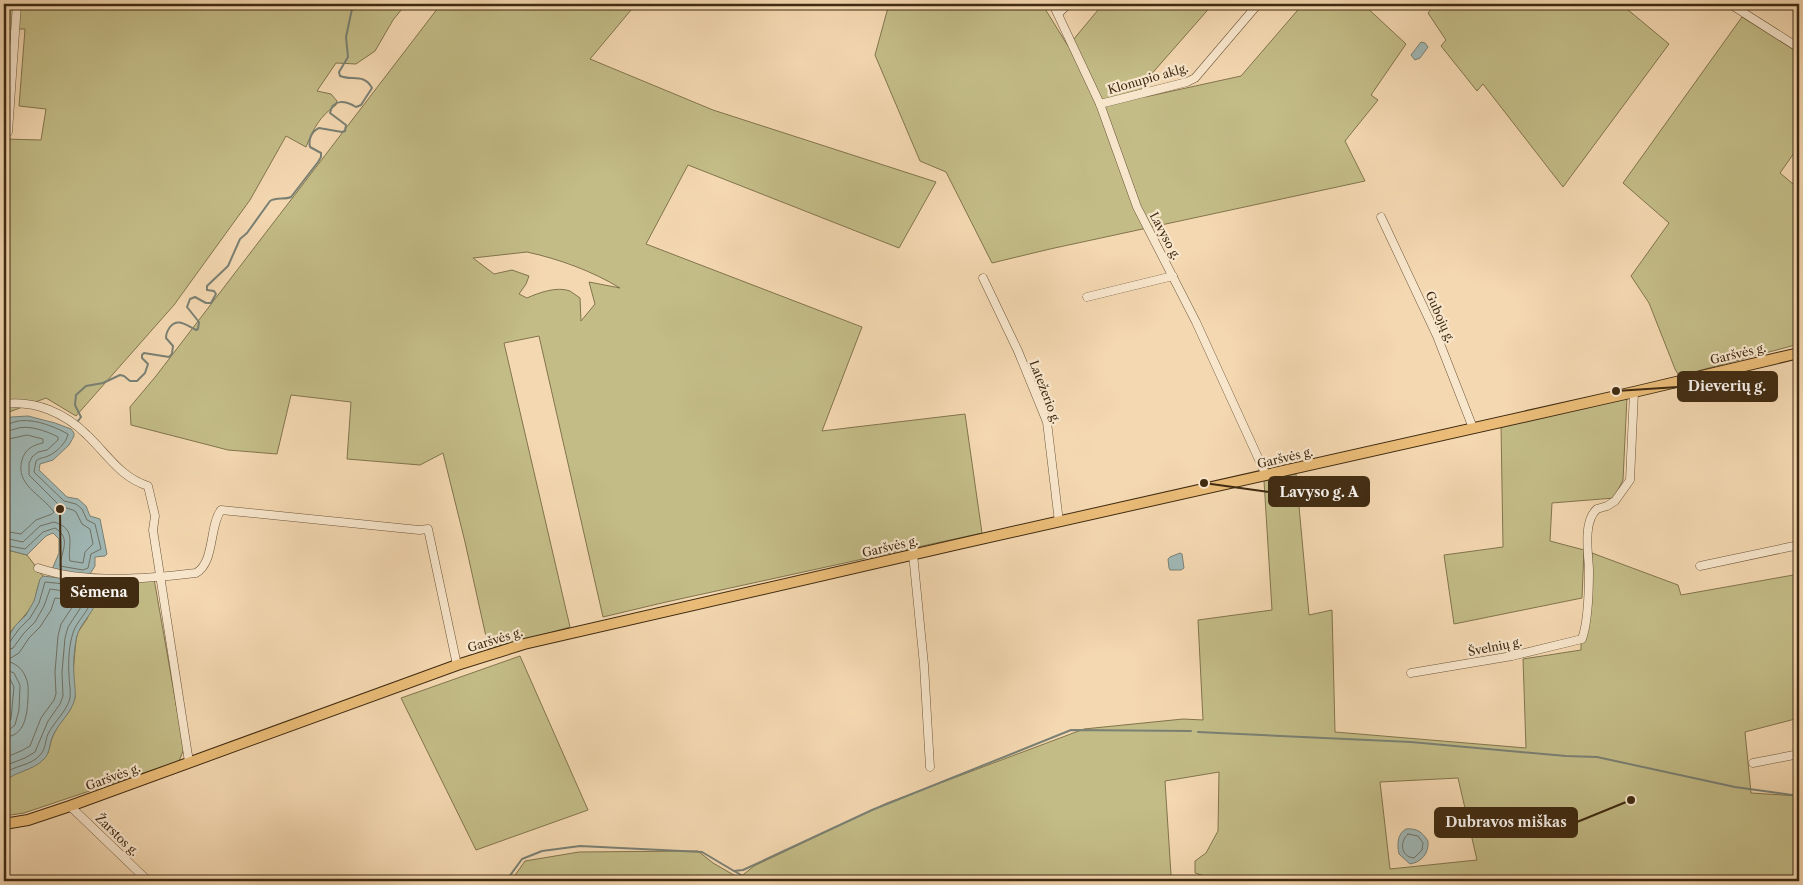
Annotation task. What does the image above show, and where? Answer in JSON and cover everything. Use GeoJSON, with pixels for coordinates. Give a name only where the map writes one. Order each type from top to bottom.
{"type":"FeatureCollection","features":[{"type":"Feature","properties":{"kind":"main road","name":"Garšvės g."},"geometry":{"type":"LineString","coordinates":[[4,824],[28,820],[70,806],[457,665],[524,644],[1799,353]]}},
{"type":"Feature","properties":{"kind":"street"},"geometry":{"type":"LineString","coordinates":[[8,132],[17,4]]}},
{"type":"Feature","properties":{"kind":"street","name":"Lavyso g."},"geometry":{"type":"LineString","coordinates":[[1053,4],[1100,104],[1137,207],[1196,322],[1266,475]]}},
{"type":"Feature","properties":{"kind":"street"},"geometry":{"type":"LineString","coordinates":[[1058,14],[1068,4]]}},
{"type":"Feature","properties":{"kind":"street","name":"Klonupio aklg."},"geometry":{"type":"LineString","coordinates":[[1100,104],[1187,82],[1195,78],[1258,4]]}},
{"type":"Feature","properties":{"kind":"street"},"geometry":{"type":"LineString","coordinates":[[1730,4],[1799,48]]}},
{"type":"Feature","properties":{"kind":"street","name":"Gubojų g."},"geometry":{"type":"LineString","coordinates":[[1381,217],[1437,336],[1474,428]]}},
{"type":"Feature","properties":{"kind":"street"},"geometry":{"type":"LineString","coordinates":[[1087,297],[1173,276]]}},
{"type":"Feature","properties":{"kind":"street","name":"Latežerio g."},"geometry":{"type":"LineString","coordinates":[[983,278],[1018,351],[1047,422],[1059,522]]}},
{"type":"Feature","properties":{"kind":"street","name":"Švelnių g."},"geometry":{"type":"LineString","coordinates":[[1411,673],[1512,656],[1582,639],[1587,596],[1590,520],[1597,508],[1607,506],[1615,501],[1630,480],[1634,392]]}},
{"type":"Feature","properties":{"kind":"street"},"geometry":{"type":"LineString","coordinates":[[4,404],[18,402],[56,412],[88,435],[126,475],[148,486],[155,516],[153,530],[189,762]]}},
{"type":"Feature","properties":{"kind":"street"},"geometry":{"type":"LineString","coordinates":[[38,568],[68,576],[160,577],[196,574],[201,570],[214,536],[218,514],[221,510],[419,530],[428,529],[457,665]]}},
{"type":"Feature","properties":{"kind":"street"},"geometry":{"type":"LineString","coordinates":[[1700,566],[1799,545]]}},
{"type":"Feature","properties":{"kind":"street"},"geometry":{"type":"LineString","coordinates":[[913,554],[924,665],[930,767]]}},
{"type":"Feature","properties":{"kind":"street"},"geometry":{"type":"LineString","coordinates":[[1753,763],[1799,754]]}},
{"type":"Feature","properties":{"kind":"street","name":"Žarstos g."},"geometry":{"type":"LineString","coordinates":[[70,806],[148,881]]}},
{"type":"Feature","properties":{"kind":"shaded area"},"geometry":{"type":"Polygon","coordinates":[[[4,4],[406,4],[393,20],[375,51],[356,64],[336,63],[317,91],[331,94],[337,101],[336,105],[318,123],[306,147],[286,136],[250,200],[174,305],[76,416],[46,398],[4,414],[4,139],[41,140],[46,109],[19,106],[25,29],[4,29],[4,4]]]}},
{"type":"Feature","properties":{"kind":"shaded area"},"geometry":{"type":"Polygon","coordinates":[[[441,4],[636,4],[590,59],[713,110],[936,182],[899,248],[688,165],[646,244],[862,327],[822,431],[965,414],[982,533],[603,617],[539,336],[504,343],[570,627],[489,650],[443,453],[420,465],[347,459],[351,402],[291,395],[277,454],[228,450],[131,425],[130,407],[156,376],[441,4]],[[527,252],[473,258],[494,274],[512,270],[529,276],[519,294],[527,298],[542,292],[559,289],[570,291],[580,298],[581,321],[595,304],[589,282],[620,288],[587,271],[527,252]]]}},
{"type":"Feature","properties":{"kind":"shaded area"},"geometry":{"type":"Polygon","coordinates":[[[889,4],[913,4],[918,6],[1042,4],[1068,46],[1103,4],[1213,4],[1141,86],[1145,97],[1241,76],[1303,4],[1363,4],[1406,44],[1371,95],[1378,100],[1345,141],[1365,181],[992,263],[946,172],[920,161],[875,55],[889,4]]]}},
{"type":"Feature","properties":{"kind":"shaded area"},"geometry":{"type":"Polygon","coordinates":[[[1436,4],[1621,4],[1669,44],[1563,187],[1483,84],[1477,91],[1441,46],[1446,40],[1428,13],[1436,4]]]}},
{"type":"Feature","properties":{"kind":"shaded area"},"geometry":{"type":"Polygon","coordinates":[[[1742,17],[1799,53],[1799,146],[1780,173],[1799,189],[1799,344],[1679,376],[1649,303],[1631,276],[1669,223],[1623,183],[1742,17]]]}},
{"type":"Feature","properties":{"kind":"shaded area"},"geometry":{"type":"Polygon","coordinates":[[[1627,397],[1623,480],[1614,498],[1552,503],[1550,541],[1584,550],[1582,598],[1454,624],[1444,555],[1503,547],[1501,425],[1627,397]]]}},
{"type":"Feature","properties":{"kind":"shaded area"},"geometry":{"type":"Polygon","coordinates":[[[1296,474],[1309,615],[1332,610],[1335,732],[1526,748],[1523,659],[1581,650],[1581,644],[1585,639],[1592,553],[1678,585],[1681,595],[1799,574],[1799,718],[1745,732],[1751,793],[1799,796],[1799,881],[1215,881],[1195,873],[1195,861],[1206,853],[1218,831],[1219,772],[1165,781],[1171,875],[1154,881],[511,881],[525,861],[579,852],[698,851],[713,863],[739,878],[754,866],[887,803],[1084,729],[1183,719],[1203,720],[1198,620],[1272,610],[1264,481],[1296,474]],[[1458,778],[1380,782],[1390,869],[1477,860],[1458,778]]]}},
{"type":"Feature","properties":{"kind":"shaded area"},"geometry":{"type":"Polygon","coordinates":[[[4,549],[27,555],[43,576],[38,585],[34,602],[10,633],[4,644],[4,549]]]}},
{"type":"Feature","properties":{"kind":"shaded area"},"geometry":{"type":"Polygon","coordinates":[[[154,579],[184,749],[179,761],[24,813],[4,816],[4,782],[9,776],[30,768],[48,753],[52,738],[70,710],[75,698],[73,672],[76,640],[78,632],[87,619],[97,595],[95,584],[154,579]]]}},
{"type":"Feature","properties":{"kind":"shaded area"},"geometry":{"type":"Polygon","coordinates":[[[520,656],[588,810],[476,850],[401,698],[520,656]]]}},
{"type":"Feature","properties":{"kind":"shaded area"},"geometry":{"type":"Polygon","coordinates":[[[4,677],[8,688],[9,700],[8,713],[4,724],[4,677]]]}},
{"type":"Feature","properties":{"kind":"water"},"geometry":{"type":"Polygon","coordinates":[[[1421,42],[1425,43],[1428,47],[1420,58],[1415,60],[1411,55],[1421,42]]]}},
{"type":"Feature","properties":{"kind":"water"},"geometry":{"type":"Polygon","coordinates":[[[28,416],[55,423],[71,429],[74,433],[69,445],[53,460],[40,464],[39,470],[67,497],[78,499],[86,506],[90,516],[100,519],[107,554],[95,557],[95,566],[90,574],[84,575],[55,571],[53,567],[59,553],[59,539],[53,533],[46,536],[27,555],[4,549],[4,423],[11,417],[28,416]]]}},
{"type":"Feature","properties":{"kind":"water"},"geometry":{"type":"Polygon","coordinates":[[[1180,553],[1182,554],[1184,568],[1181,570],[1170,570],[1168,559],[1180,553]]]}},
{"type":"Feature","properties":{"kind":"water"},"geometry":{"type":"Polygon","coordinates":[[[43,576],[95,584],[96,602],[78,632],[76,640],[74,653],[75,695],[71,709],[54,733],[46,757],[35,766],[13,775],[4,782],[4,724],[8,708],[9,686],[4,677],[4,644],[15,626],[26,615],[34,601],[40,579],[43,576]]]}},
{"type":"Feature","properties":{"kind":"water"},"geometry":{"type":"Polygon","coordinates":[[[1406,829],[1419,831],[1428,841],[1424,856],[1410,864],[1398,851],[1399,837],[1406,829]]]}},
{"type":"Feature","properties":{"kind":"waterway"},"geometry":{"type":"LineString","coordinates":[[78,421],[81,417],[75,405],[76,395],[86,386],[103,383],[120,375],[130,381],[137,381],[145,373],[148,364],[142,358],[144,353],[169,357],[172,354],[173,346],[166,338],[166,333],[173,324],[179,322],[196,330],[198,329],[199,322],[187,307],[190,299],[195,297],[206,303],[211,303],[216,294],[214,291],[207,290],[207,286],[228,266],[240,239],[247,233],[270,201],[291,197],[318,162],[321,153],[310,147],[310,138],[313,133],[319,128],[345,131],[346,125],[330,113],[332,108],[340,102],[356,107],[361,105],[372,88],[365,80],[340,76],[339,72],[348,57],[346,37],[352,9],[357,4]]}},
{"type":"Feature","properties":{"kind":"waterway"},"geometry":{"type":"LineString","coordinates":[[506,881],[522,859],[542,851],[580,846],[702,852],[734,871],[743,870],[872,810],[1071,730],[1191,731]]}},
{"type":"Feature","properties":{"kind":"waterway"},"geometry":{"type":"LineString","coordinates":[[1198,732],[1411,742],[1597,757],[1735,787],[1799,796]]}},
{"type":"Feature","properties":{"kind":"waterway"},"geometry":{"type":"LineString","coordinates":[[734,871],[752,881]]}},
{"type":"Feature","properties":{"kind":"place","name":"Dieverių g."},"geometry":{"type":"Point","coordinates":[1616,391]}},
{"type":"Feature","properties":{"kind":"place","name":"Lavyso g. A"},"geometry":{"type":"Point","coordinates":[1204,483]}},
{"type":"Feature","properties":{"kind":"place","name":"Sėmena"},"geometry":{"type":"Point","coordinates":[60,509]}},
{"type":"Feature","properties":{"kind":"place","name":"Dubravos miškas"},"geometry":{"type":"Point","coordinates":[1631,800]}}]}
